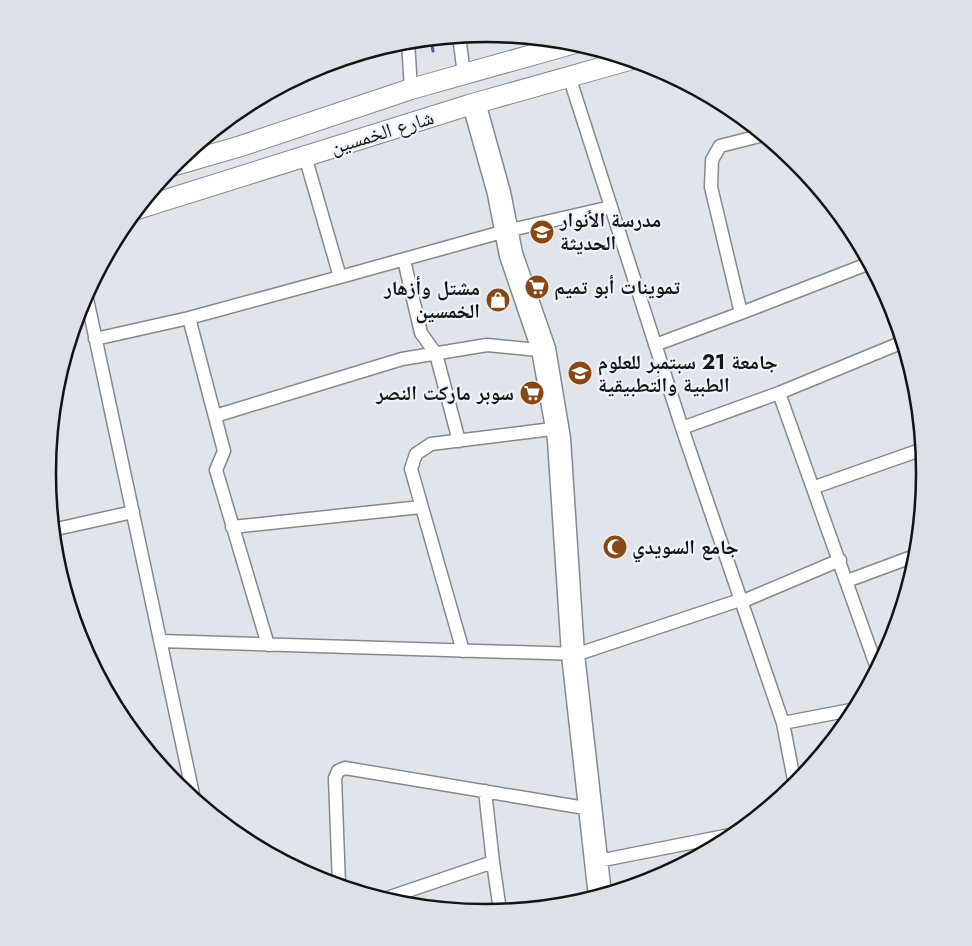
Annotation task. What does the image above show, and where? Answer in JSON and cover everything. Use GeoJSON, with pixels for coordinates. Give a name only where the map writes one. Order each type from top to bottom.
{"type":"FeatureCollection","features":[{"type":"Feature","properties":{"kind":"main road","name":"شارع الخمسين"},"geometry":{"type":"LineString","coordinates":[[190,161],[241,146],[411,89],[555,48]]}},
{"type":"Feature","properties":{"kind":"main road","name":"شارع الخمسين"},"geometry":{"type":"LineString","coordinates":[[149,205],[474,103],[617,63]]}},
{"type":"Feature","properties":{"kind":"main road"},"geometry":{"type":"LineString","coordinates":[[241,146],[251,172]]}},
{"type":"Feature","properties":{"kind":"street"},"geometry":{"type":"LineString","coordinates":[[460,43],[464,74]]}},
{"type":"Feature","properties":{"kind":"street"},"geometry":{"type":"LineString","coordinates":[[409,50],[411,89]]}},
{"type":"Feature","properties":{"kind":"street"},"geometry":{"type":"LineString","coordinates":[[569,76],[682,428],[783,723],[793,774]]}},
{"type":"Feature","properties":{"kind":"street"},"geometry":{"type":"LineString","coordinates":[[474,103],[494,194],[549,348],[564,438],[573,655],[596,862],[595,889]]}},
{"type":"Feature","properties":{"kind":"street"},"geometry":{"type":"LineString","coordinates":[[741,313],[711,187],[712,160],[720,146],[755,137]]}},
{"type":"Feature","properties":{"kind":"street"},"geometry":{"type":"LineString","coordinates":[[305,156],[340,277]]}},
{"type":"Feature","properties":{"kind":"street"},"geometry":{"type":"LineString","coordinates":[[96,339],[189,318],[507,231],[611,207]]}},
{"type":"Feature","properties":{"kind":"street"},"geometry":{"type":"LineString","coordinates":[[507,231],[506,256],[538,350],[552,429],[585,808],[603,887]]}},
{"type":"Feature","properties":{"kind":"street"},"geometry":{"type":"LineString","coordinates":[[404,260],[421,333],[436,354],[460,441]]}},
{"type":"Feature","properties":{"kind":"street"},"geometry":{"type":"LineString","coordinates":[[655,345],[863,266]]}},
{"type":"Feature","properties":{"kind":"street"},"geometry":{"type":"LineString","coordinates":[[89,306],[191,786]]}},
{"type":"Feature","properties":{"kind":"street"},"geometry":{"type":"LineString","coordinates":[[189,318],[224,451],[216,470],[268,645]]}},
{"type":"Feature","properties":{"kind":"street"},"geometry":{"type":"LineString","coordinates":[[682,428],[779,393],[897,345]]}},
{"type":"Feature","properties":{"kind":"street"},"geometry":{"type":"LineString","coordinates":[[215,416],[402,359],[487,346],[538,350]]}},
{"type":"Feature","properties":{"kind":"street"},"geometry":{"type":"LineString","coordinates":[[779,393],[815,487],[874,659]]}},
{"type":"Feature","properties":{"kind":"street"},"geometry":{"type":"LineString","coordinates":[[464,651],[421,507],[411,469],[413,458],[425,446],[552,429]]}},
{"type":"Feature","properties":{"kind":"street"},"geometry":{"type":"LineString","coordinates":[[815,487],[916,451]]}},
{"type":"Feature","properties":{"kind":"street"},"geometry":{"type":"LineString","coordinates":[[232,527],[421,507]]}},
{"type":"Feature","properties":{"kind":"street"},"geometry":{"type":"LineString","coordinates":[[59,528],[133,512]]}},
{"type":"Feature","properties":{"kind":"street"},"geometry":{"type":"LineString","coordinates":[[847,581],[908,558]]}},
{"type":"Feature","properties":{"kind":"street"},"geometry":{"type":"LineString","coordinates":[[161,641],[573,655],[741,601],[840,560]]}},
{"type":"Feature","properties":{"kind":"street"},"geometry":{"type":"LineString","coordinates":[[783,723],[844,711]]}},
{"type":"Feature","properties":{"kind":"street"},"geometry":{"type":"LineString","coordinates":[[339,878],[334,778],[338,771],[351,768],[585,808]]}},
{"type":"Feature","properties":{"kind":"street"},"geometry":{"type":"LineString","coordinates":[[485,791],[499,904]]}},
{"type":"Feature","properties":{"kind":"street"},"geometry":{"type":"LineString","coordinates":[[596,862],[713,838]]}},
{"type":"Feature","properties":{"kind":"street"},"geometry":{"type":"LineString","coordinates":[[398,894],[493,862]]}},
{"type":"Feature","properties":{"kind":"waterway"},"geometry":{"type":"LineString","coordinates":[[432,46],[433,51]]}},
{"type":"Feature","properties":{"kind":"place","name":"مدرسة الأنوار الحديثة"},"geometry":{"type":"Point","coordinates":[542,232]}},
{"type":"Feature","properties":{"kind":"place","name":"تموينات أبو تميم"},"geometry":{"type":"Point","coordinates":[537,287]}},
{"type":"Feature","properties":{"kind":"place","name":"مشتل وأزهار الخمسين"},"geometry":{"type":"Point","coordinates":[498,300]}},
{"type":"Feature","properties":{"kind":"place","name":"جامعة 21 سبتمبر للعلوم الطبية والتطبيقية"},"geometry":{"type":"Point","coordinates":[580,373]}},
{"type":"Feature","properties":{"kind":"place","name":"سوبر ماركت النصر"},"geometry":{"type":"Point","coordinates":[532,393]}},
{"type":"Feature","properties":{"kind":"place","name":"جامع السويدي"},"geometry":{"type":"Point","coordinates":[615,547]}}]}
